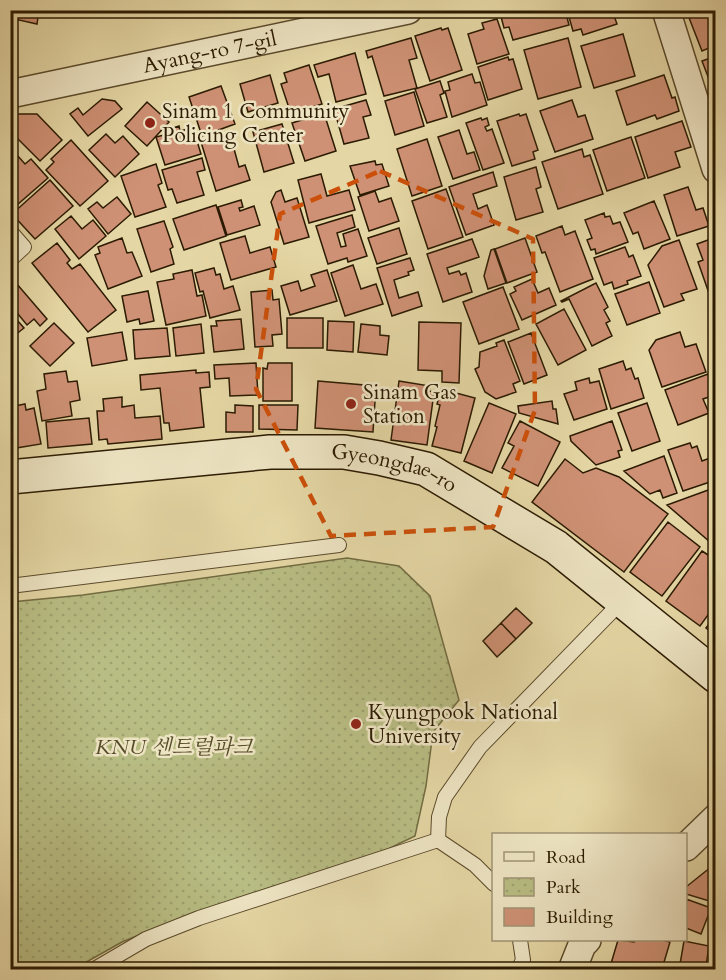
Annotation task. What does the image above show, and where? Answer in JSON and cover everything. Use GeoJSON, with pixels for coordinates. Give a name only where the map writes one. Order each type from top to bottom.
{"type":"FeatureCollection","features":[{"type":"Feature","properties":{"kind":"main road","name":"Gyeongdae-ro"},"geometry":{"type":"LineString","coordinates":[[10,477],[270,452],[344,452],[426,469],[556,547],[716,676]]}},
{"type":"Feature","properties":{"kind":"street","name":"Ayang-ro 7-gil"},"geometry":{"type":"LineString","coordinates":[[10,94],[408,10]]}},
{"type":"Feature","properties":{"kind":"street"},"geometry":{"type":"LineString","coordinates":[[666,10],[716,169]]}},
{"type":"Feature","properties":{"kind":"street"},"geometry":{"type":"LineString","coordinates":[[687,846],[716,818]]}},
{"type":"Feature","properties":{"kind":"street"},"geometry":{"type":"LineString","coordinates":[[572,969],[585,941]]}},
{"type":"Feature","properties":{"kind":"lane"},"geometry":{"type":"LineString","coordinates":[[10,231],[24,247],[10,260]]}},
{"type":"Feature","properties":{"kind":"lane"},"geometry":{"type":"LineString","coordinates":[[10,586],[339,545]]}},
{"type":"Feature","properties":{"kind":"lane"},"geometry":{"type":"LineString","coordinates":[[438,840],[439,817],[445,797],[480,747],[622,601]]}},
{"type":"Feature","properties":{"kind":"lane"},"geometry":{"type":"LineString","coordinates":[[438,840],[475,865],[492,882]]}},
{"type":"Feature","properties":{"kind":"lane"},"geometry":{"type":"LineString","coordinates":[[93,969],[146,939],[199,918],[438,840]]}},
{"type":"Feature","properties":{"kind":"lane"},"geometry":{"type":"LineString","coordinates":[[518,969],[523,960],[520,941]]}},
{"type":"Feature","properties":{"kind":"highlighted area"},"geometry":{"type":"Polygon","coordinates":[[[380,171],[533,239],[535,410],[493,527],[331,536],[256,389],[280,214],[380,171]]]}},
{"type":"Feature","properties":{"kind":"green space","name":"KNU 센트럴파크"},"geometry":{"type":"Polygon","coordinates":[[[347,558],[399,566],[430,596],[459,700],[433,732],[426,786],[415,836],[388,849],[198,911],[122,942],[74,969],[11,970],[11,602],[83,595],[347,558]]]}},
{"type":"Feature","properties":{"kind":"building"},"geometry":{"type":"Polygon","coordinates":[[[10,10],[39,10],[37,24],[10,18],[10,10]]]}},
{"type":"Feature","properties":{"kind":"building"},"geometry":{"type":"Polygon","coordinates":[[[510,10],[565,10],[569,25],[513,40],[509,27],[504,28],[500,13],[510,10]]]}},
{"type":"Feature","properties":{"kind":"building"},"geometry":{"type":"Polygon","coordinates":[[[567,10],[612,10],[617,24],[583,35],[581,29],[573,31],[567,10]]]}},
{"type":"Feature","properties":{"kind":"building"},"geometry":{"type":"Polygon","coordinates":[[[686,10],[716,10],[716,45],[702,51],[686,10]]]}},
{"type":"Feature","properties":{"kind":"building"},"geometry":{"type":"Polygon","coordinates":[[[497,19],[509,54],[477,64],[468,34],[484,29],[482,23],[497,19]]]}},
{"type":"Feature","properties":{"kind":"building"},"geometry":{"type":"Polygon","coordinates":[[[441,28],[442,30],[448,28],[462,70],[430,81],[415,36],[441,28]]]}},
{"type":"Feature","properties":{"kind":"building"},"geometry":{"type":"Polygon","coordinates":[[[623,34],[635,76],[594,88],[581,46],[623,34]]]}},
{"type":"Feature","properties":{"kind":"building"},"geometry":{"type":"Polygon","coordinates":[[[411,38],[417,58],[409,60],[417,88],[384,96],[372,56],[368,58],[366,51],[411,38]]]}},
{"type":"Feature","properties":{"kind":"building"},"geometry":{"type":"Polygon","coordinates":[[[568,38],[581,87],[538,99],[524,50],[568,38]]]}},
{"type":"Feature","properties":{"kind":"building"},"geometry":{"type":"Polygon","coordinates":[[[355,53],[366,94],[336,102],[329,74],[318,77],[314,65],[355,53]]]}},
{"type":"Feature","properties":{"kind":"building"},"geometry":{"type":"Polygon","coordinates":[[[716,56],[716,94],[715,95],[702,61],[716,56]]]}},
{"type":"Feature","properties":{"kind":"building"},"geometry":{"type":"Polygon","coordinates":[[[508,57],[509,60],[513,59],[522,89],[488,100],[478,67],[508,57]]]}},
{"type":"Feature","properties":{"kind":"building"},"geometry":{"type":"Polygon","coordinates":[[[309,65],[322,104],[291,114],[281,84],[287,82],[284,73],[309,65]]]}},
{"type":"Feature","properties":{"kind":"building"},"geometry":{"type":"Polygon","coordinates":[[[472,74],[475,83],[480,82],[487,105],[452,117],[445,91],[450,90],[448,82],[472,74]]]}},
{"type":"Feature","properties":{"kind":"building"},"geometry":{"type":"Polygon","coordinates":[[[270,75],[278,103],[248,112],[240,84],[270,75]]]}},
{"type":"Feature","properties":{"kind":"building"},"geometry":{"type":"Polygon","coordinates":[[[664,75],[679,111],[657,119],[655,115],[627,125],[616,91],[664,75]]]}},
{"type":"Feature","properties":{"kind":"building"},"geometry":{"type":"Polygon","coordinates":[[[440,81],[444,93],[440,95],[447,117],[427,123],[415,89],[440,81]]]}},
{"type":"Feature","properties":{"kind":"building"},"geometry":{"type":"Polygon","coordinates":[[[221,86],[235,124],[202,136],[189,97],[221,86]]]}},
{"type":"Feature","properties":{"kind":"building"},"geometry":{"type":"Polygon","coordinates":[[[414,92],[424,126],[395,135],[385,101],[414,92]]]}},
{"type":"Feature","properties":{"kind":"building"},"geometry":{"type":"Polygon","coordinates":[[[102,99],[115,101],[122,109],[88,136],[70,114],[78,108],[83,115],[102,99]]]}},
{"type":"Feature","properties":{"kind":"building"},"geometry":{"type":"Polygon","coordinates":[[[366,100],[371,115],[363,117],[369,138],[344,144],[334,109],[366,100]]]}},
{"type":"Feature","properties":{"kind":"building"},"geometry":{"type":"Polygon","coordinates":[[[572,100],[578,117],[585,115],[593,139],[555,152],[540,111],[572,100]]]}},
{"type":"Feature","properties":{"kind":"building"},"geometry":{"type":"Polygon","coordinates":[[[147,102],[169,122],[147,146],[125,126],[147,102]]]}},
{"type":"Feature","properties":{"kind":"building"},"geometry":{"type":"Polygon","coordinates":[[[324,113],[336,151],[305,161],[292,123],[324,113]]]}},
{"type":"Feature","properties":{"kind":"building"},"geometry":{"type":"Polygon","coordinates":[[[37,114],[62,140],[40,161],[10,131],[10,116],[37,114]]]}},
{"type":"Feature","properties":{"kind":"building"},"geometry":{"type":"Polygon","coordinates":[[[519,114],[520,116],[526,114],[538,150],[533,152],[535,159],[512,166],[497,121],[519,114]]]}},
{"type":"Feature","properties":{"kind":"building"},"geometry":{"type":"Polygon","coordinates":[[[481,118],[482,120],[487,118],[489,125],[485,127],[487,131],[492,129],[504,163],[483,170],[466,123],[481,118]]]}},
{"type":"Feature","properties":{"kind":"building"},"geometry":{"type":"Polygon","coordinates":[[[682,121],[691,147],[675,152],[680,167],[648,178],[635,137],[682,121]]]}},
{"type":"Feature","properties":{"kind":"building"},"geometry":{"type":"Polygon","coordinates":[[[282,124],[294,163],[264,172],[253,132],[282,124]]]}},
{"type":"Feature","properties":{"kind":"building"},"geometry":{"type":"Polygon","coordinates":[[[179,126],[180,131],[193,128],[201,154],[165,165],[156,137],[168,134],[167,130],[179,126]]]}},
{"type":"Feature","properties":{"kind":"building"},"geometry":{"type":"Polygon","coordinates":[[[459,130],[467,154],[474,152],[480,170],[453,179],[438,137],[459,130]]]}},
{"type":"Feature","properties":{"kind":"building"},"geometry":{"type":"Polygon","coordinates":[[[106,134],[115,143],[123,136],[139,154],[115,177],[89,150],[106,134]]]}},
{"type":"Feature","properties":{"kind":"building"},"geometry":{"type":"Polygon","coordinates":[[[224,135],[225,140],[231,138],[239,167],[245,165],[250,180],[216,191],[201,142],[224,135]]]}},
{"type":"Feature","properties":{"kind":"building"},"geometry":{"type":"Polygon","coordinates":[[[631,137],[645,178],[607,191],[593,150],[631,137]]]}},
{"type":"Feature","properties":{"kind":"building"},"geometry":{"type":"Polygon","coordinates":[[[427,139],[442,186],[412,196],[397,149],[427,139]]]}},
{"type":"Feature","properties":{"kind":"building"},"geometry":{"type":"Polygon","coordinates":[[[71,140],[108,181],[80,206],[46,170],[54,162],[51,159],[71,140]]]}},
{"type":"Feature","properties":{"kind":"building"},"geometry":{"type":"Polygon","coordinates":[[[582,149],[584,157],[590,155],[603,194],[558,209],[542,162],[582,149]]]}},
{"type":"Feature","properties":{"kind":"building"},"geometry":{"type":"Polygon","coordinates":[[[17,155],[25,164],[31,159],[48,178],[10,211],[10,161],[17,155]]]}},
{"type":"Feature","properties":{"kind":"building"},"geometry":{"type":"Polygon","coordinates":[[[202,158],[205,170],[197,172],[204,195],[177,203],[172,189],[168,190],[162,170],[202,158]]]}},
{"type":"Feature","properties":{"kind":"building"},"geometry":{"type":"Polygon","coordinates":[[[375,161],[376,165],[382,164],[389,186],[360,195],[350,166],[375,161]]]}},
{"type":"Feature","properties":{"kind":"building"},"geometry":{"type":"Polygon","coordinates":[[[156,164],[162,183],[158,185],[166,207],[135,217],[121,176],[156,164]]]}},
{"type":"Feature","properties":{"kind":"building"},"geometry":{"type":"Polygon","coordinates":[[[536,167],[541,187],[536,189],[543,212],[516,220],[504,177],[536,167]]]}},
{"type":"Feature","properties":{"kind":"building"},"geometry":{"type":"Polygon","coordinates":[[[493,172],[497,186],[473,194],[478,209],[487,205],[494,225],[466,235],[449,187],[493,172]]]}},
{"type":"Feature","properties":{"kind":"building"},"geometry":{"type":"Polygon","coordinates":[[[321,174],[327,196],[349,190],[355,210],[309,223],[298,180],[321,174]]]}},
{"type":"Feature","properties":{"kind":"building"},"geometry":{"type":"Polygon","coordinates":[[[50,180],[73,206],[35,239],[12,214],[50,180]]]}},
{"type":"Feature","properties":{"kind":"building"},"geometry":{"type":"Polygon","coordinates":[[[688,187],[696,210],[703,208],[709,226],[677,236],[664,195],[688,187]]]}},
{"type":"Feature","properties":{"kind":"building"},"geometry":{"type":"Polygon","coordinates":[[[446,189],[463,237],[428,249],[412,201],[446,189]]]}},
{"type":"Feature","properties":{"kind":"building"},"geometry":{"type":"Polygon","coordinates":[[[281,190],[285,202],[297,198],[309,237],[284,244],[271,202],[276,192],[281,190]]]}},
{"type":"Feature","properties":{"kind":"building"},"geometry":{"type":"Polygon","coordinates":[[[375,191],[379,202],[391,198],[399,221],[369,231],[358,197],[375,191]]]}},
{"type":"Feature","properties":{"kind":"building"},"geometry":{"type":"Polygon","coordinates":[[[117,197],[131,214],[108,234],[88,209],[97,202],[103,208],[117,197]]]}},
{"type":"Feature","properties":{"kind":"building"},"geometry":{"type":"Polygon","coordinates":[[[241,200],[243,207],[239,208],[240,211],[254,206],[260,225],[227,235],[218,207],[241,200]]]}},
{"type":"Feature","properties":{"kind":"building"},"geometry":{"type":"Polygon","coordinates":[[[654,201],[670,239],[644,249],[638,232],[633,234],[624,213],[654,201]]]}},
{"type":"Feature","properties":{"kind":"building"},"geometry":{"type":"Polygon","coordinates":[[[216,205],[226,236],[184,250],[173,219],[216,205]]]}},
{"type":"Feature","properties":{"kind":"building"},"geometry":{"type":"Polygon","coordinates":[[[604,213],[605,217],[610,216],[613,224],[620,222],[628,242],[596,254],[595,249],[591,250],[587,240],[592,238],[585,220],[604,213]]]}},
{"type":"Feature","properties":{"kind":"building"},"geometry":{"type":"Polygon","coordinates":[[[352,215],[355,227],[337,233],[341,247],[346,246],[343,234],[358,229],[367,256],[348,262],[347,258],[328,264],[316,226],[352,215]]]}},
{"type":"Feature","properties":{"kind":"building"},"geometry":{"type":"Polygon","coordinates":[[[71,216],[82,229],[93,220],[106,236],[79,259],[55,229],[71,216]]]}},
{"type":"Feature","properties":{"kind":"building"},"geometry":{"type":"Polygon","coordinates":[[[164,221],[173,247],[170,249],[174,264],[151,272],[137,229],[164,221]]]}},
{"type":"Feature","properties":{"kind":"building"},"geometry":{"type":"Polygon","coordinates":[[[562,226],[565,235],[575,231],[593,279],[560,292],[545,252],[542,253],[536,236],[562,226]]]}},
{"type":"Feature","properties":{"kind":"building"},"geometry":{"type":"Polygon","coordinates":[[[399,228],[407,254],[377,264],[368,238],[399,228]]]}},
{"type":"Feature","properties":{"kind":"building"},"geometry":{"type":"Polygon","coordinates":[[[245,236],[250,253],[270,247],[276,267],[231,280],[220,243],[245,236]]]}},
{"type":"Feature","properties":{"kind":"building"},"geometry":{"type":"Polygon","coordinates":[[[716,237],[716,297],[711,299],[698,262],[703,260],[697,244],[716,237]]]}},
{"type":"Feature","properties":{"kind":"building"},"geometry":{"type":"Polygon","coordinates":[[[122,238],[127,253],[132,252],[142,276],[108,289],[95,255],[100,253],[98,247],[122,238]]]}},
{"type":"Feature","properties":{"kind":"building"},"geometry":{"type":"Polygon","coordinates":[[[525,238],[537,272],[507,283],[495,249],[525,238]]]}},
{"type":"Feature","properties":{"kind":"building"},"geometry":{"type":"Polygon","coordinates":[[[472,239],[479,257],[447,268],[449,274],[459,271],[461,275],[466,273],[472,292],[443,302],[427,254],[472,239]]]}},
{"type":"Feature","properties":{"kind":"building"},"geometry":{"type":"Polygon","coordinates":[[[679,240],[697,289],[681,294],[684,300],[664,307],[648,265],[662,246],[679,240]]]}},
{"type":"Feature","properties":{"kind":"building"},"geometry":{"type":"Polygon","coordinates":[[[57,243],[70,260],[67,263],[72,269],[80,264],[116,310],[88,332],[32,263],[57,243]]]}},
{"type":"Feature","properties":{"kind":"building"},"geometry":{"type":"Polygon","coordinates":[[[625,247],[629,257],[633,255],[641,276],[614,289],[612,282],[604,285],[594,258],[625,247]]]}},
{"type":"Feature","properties":{"kind":"building"},"geometry":{"type":"Polygon","coordinates":[[[494,249],[506,283],[488,289],[484,276],[491,250],[494,249]]]}},
{"type":"Feature","properties":{"kind":"building"},"geometry":{"type":"Polygon","coordinates":[[[410,258],[414,270],[408,272],[409,275],[394,280],[399,298],[418,292],[422,306],[392,316],[377,268],[410,258]]]}},
{"type":"Feature","properties":{"kind":"building"},"geometry":{"type":"Polygon","coordinates":[[[353,265],[361,289],[376,284],[383,304],[345,316],[331,273],[353,265]]]}},
{"type":"Feature","properties":{"kind":"building"},"geometry":{"type":"Polygon","coordinates":[[[214,268],[216,275],[220,274],[224,289],[233,286],[240,310],[210,318],[203,291],[200,292],[195,273],[214,268]]]}},
{"type":"Feature","properties":{"kind":"building"},"geometry":{"type":"Polygon","coordinates":[[[192,270],[197,296],[202,295],[206,316],[166,325],[157,282],[174,279],[173,274],[192,270]]]}},
{"type":"Feature","properties":{"kind":"building"},"geometry":{"type":"Polygon","coordinates":[[[327,270],[337,301],[290,315],[281,286],[298,281],[301,291],[315,286],[311,275],[327,270]]]}},
{"type":"Feature","properties":{"kind":"building"},"geometry":{"type":"Polygon","coordinates":[[[10,276],[47,319],[40,326],[34,319],[27,325],[18,314],[10,317],[10,276]]]}},
{"type":"Feature","properties":{"kind":"building"},"geometry":{"type":"Polygon","coordinates":[[[532,279],[538,293],[549,288],[556,305],[522,320],[510,294],[516,291],[514,287],[532,279]]]}},
{"type":"Feature","properties":{"kind":"building"},"geometry":{"type":"Polygon","coordinates":[[[649,282],[660,313],[627,325],[615,294],[649,282]]]}},
{"type":"Feature","properties":{"kind":"building"},"geometry":{"type":"Polygon","coordinates":[[[596,283],[608,307],[604,310],[610,321],[606,323],[612,336],[592,346],[569,299],[561,301],[596,283]]]}},
{"type":"Feature","properties":{"kind":"building"},"geometry":{"type":"Polygon","coordinates":[[[503,287],[519,329],[479,344],[463,302],[503,287]]]}},
{"type":"Feature","properties":{"kind":"building"},"geometry":{"type":"Polygon","coordinates":[[[272,290],[273,300],[279,299],[282,334],[272,335],[273,346],[255,347],[251,292],[272,290]]]}},
{"type":"Feature","properties":{"kind":"building"},"geometry":{"type":"Polygon","coordinates":[[[148,291],[154,321],[140,324],[139,319],[127,322],[122,296],[148,291]]]}},
{"type":"Feature","properties":{"kind":"building"},"geometry":{"type":"Polygon","coordinates":[[[564,309],[586,350],[558,365],[536,324],[564,309]]]}},
{"type":"Feature","properties":{"kind":"building"},"geometry":{"type":"Polygon","coordinates":[[[287,318],[323,318],[323,348],[287,348],[287,318]]]}},
{"type":"Feature","properties":{"kind":"building"},"geometry":{"type":"Polygon","coordinates":[[[16,319],[24,328],[10,339],[10,325],[16,319]]]}},
{"type":"Feature","properties":{"kind":"building"},"geometry":{"type":"Polygon","coordinates":[[[241,319],[244,349],[214,352],[211,326],[217,326],[216,321],[241,319]]]}},
{"type":"Feature","properties":{"kind":"building"},"geometry":{"type":"Polygon","coordinates":[[[328,321],[354,322],[353,352],[327,350],[328,321]]]}},
{"type":"Feature","properties":{"kind":"building"},"geometry":{"type":"Polygon","coordinates":[[[419,322],[461,323],[459,383],[442,382],[442,371],[418,370],[419,322]]]}},
{"type":"Feature","properties":{"kind":"building"},"geometry":{"type":"Polygon","coordinates":[[[54,323],[74,343],[50,366],[30,346],[54,323]]]}},
{"type":"Feature","properties":{"kind":"building"},"geometry":{"type":"Polygon","coordinates":[[[201,324],[204,353],[176,356],[173,328],[201,324]]]}},
{"type":"Feature","properties":{"kind":"building"},"geometry":{"type":"Polygon","coordinates":[[[361,324],[380,326],[380,335],[389,336],[387,355],[358,352],[361,324]]]}},
{"type":"Feature","properties":{"kind":"building"},"geometry":{"type":"Polygon","coordinates":[[[167,328],[170,356],[135,359],[133,330],[167,328]]]}},
{"type":"Feature","properties":{"kind":"building"},"geometry":{"type":"Polygon","coordinates":[[[122,332],[127,360],[92,366],[87,338],[122,332]]]}},
{"type":"Feature","properties":{"kind":"building"},"geometry":{"type":"Polygon","coordinates":[[[680,332],[685,347],[696,344],[706,372],[662,387],[649,350],[656,340],[680,332]]]}},
{"type":"Feature","properties":{"kind":"building"},"geometry":{"type":"Polygon","coordinates":[[[531,333],[547,375],[524,384],[508,342],[531,333]]]}},
{"type":"Feature","properties":{"kind":"building"},"geometry":{"type":"Polygon","coordinates":[[[504,340],[520,381],[513,384],[516,392],[496,399],[485,392],[475,369],[479,367],[480,352],[497,346],[496,343],[504,340]]]}},
{"type":"Feature","properties":{"kind":"building"},"geometry":{"type":"Polygon","coordinates":[[[623,361],[626,370],[631,368],[635,379],[638,378],[644,398],[611,409],[599,369],[623,361]]]}},
{"type":"Feature","properties":{"kind":"building"},"geometry":{"type":"Polygon","coordinates":[[[256,363],[258,395],[230,396],[229,378],[215,379],[214,365],[256,363]]]}},
{"type":"Feature","properties":{"kind":"building"},"geometry":{"type":"Polygon","coordinates":[[[268,363],[292,363],[292,401],[263,401],[263,368],[267,369],[268,363]]]}},
{"type":"Feature","properties":{"kind":"building"},"geometry":{"type":"Polygon","coordinates":[[[196,370],[196,373],[209,372],[210,387],[200,388],[204,427],[170,431],[169,423],[164,423],[160,388],[141,390],[140,375],[196,370]]]}},
{"type":"Feature","properties":{"kind":"building"},"geometry":{"type":"Polygon","coordinates":[[[66,371],[68,382],[77,381],[80,400],[70,402],[72,416],[42,421],[37,391],[46,389],[44,374],[66,371]]]}},
{"type":"Feature","properties":{"kind":"building"},"geometry":{"type":"Polygon","coordinates":[[[708,374],[715,395],[703,399],[709,413],[678,425],[665,390],[708,374]]]}},
{"type":"Feature","properties":{"kind":"building"},"geometry":{"type":"Polygon","coordinates":[[[589,378],[590,383],[599,381],[607,409],[574,420],[564,394],[577,390],[575,382],[589,378]]]}},
{"type":"Feature","properties":{"kind":"building"},"geometry":{"type":"Polygon","coordinates":[[[318,381],[376,386],[373,432],[315,428],[318,381]]]}},
{"type":"Feature","properties":{"kind":"building"},"geometry":{"type":"Polygon","coordinates":[[[399,381],[430,386],[429,391],[434,392],[427,445],[391,440],[399,381]]]}},
{"type":"Feature","properties":{"kind":"building"},"geometry":{"type":"Polygon","coordinates":[[[441,389],[475,398],[461,453],[432,446],[437,427],[435,426],[440,405],[437,404],[441,389]]]}},
{"type":"Feature","properties":{"kind":"building"},"geometry":{"type":"Polygon","coordinates":[[[122,397],[122,407],[134,405],[135,418],[160,416],[162,439],[108,444],[107,439],[99,440],[97,411],[104,411],[103,399],[122,397]]]}},
{"type":"Feature","properties":{"kind":"building"},"geometry":{"type":"Polygon","coordinates":[[[552,401],[553,409],[556,409],[558,424],[519,413],[518,406],[552,401]]]}},
{"type":"Feature","properties":{"kind":"building"},"geometry":{"type":"Polygon","coordinates":[[[489,403],[516,414],[492,473],[464,461],[489,403]]]}},
{"type":"Feature","properties":{"kind":"building"},"geometry":{"type":"Polygon","coordinates":[[[647,403],[660,441],[632,451],[618,413],[647,403]]]}},
{"type":"Feature","properties":{"kind":"building"},"geometry":{"type":"Polygon","coordinates":[[[25,404],[26,410],[34,408],[41,444],[10,449],[10,407],[25,404]]]}},
{"type":"Feature","properties":{"kind":"building"},"geometry":{"type":"Polygon","coordinates":[[[235,405],[253,406],[253,432],[226,432],[226,412],[235,413],[235,405]]]}},
{"type":"Feature","properties":{"kind":"building"},"geometry":{"type":"Polygon","coordinates":[[[259,405],[298,405],[297,430],[259,429],[259,405]]]}},
{"type":"Feature","properties":{"kind":"building"},"geometry":{"type":"Polygon","coordinates":[[[89,418],[92,444],[48,448],[46,422],[89,418]]]}},
{"type":"Feature","properties":{"kind":"building"},"geometry":{"type":"Polygon","coordinates":[[[520,421],[560,442],[538,486],[502,468],[514,446],[508,443],[520,421]]]}},
{"type":"Feature","properties":{"kind":"building"},"geometry":{"type":"Polygon","coordinates":[[[612,421],[622,450],[618,451],[620,457],[596,465],[571,441],[570,436],[612,421]]]}},
{"type":"Feature","properties":{"kind":"building"},"geometry":{"type":"Polygon","coordinates":[[[690,443],[692,448],[697,446],[702,461],[710,458],[716,480],[683,491],[668,450],[690,443]]]}},
{"type":"Feature","properties":{"kind":"building"},"geometry":{"type":"Polygon","coordinates":[[[664,456],[677,493],[663,498],[660,490],[650,494],[624,471],[664,456]]]}},
{"type":"Feature","properties":{"kind":"building"},"geometry":{"type":"Polygon","coordinates":[[[565,459],[583,473],[596,468],[619,477],[668,514],[624,572],[532,502],[565,459]]]}},
{"type":"Feature","properties":{"kind":"building"},"geometry":{"type":"Polygon","coordinates":[[[711,489],[716,501],[716,536],[710,542],[667,505],[711,489]]]}},
{"type":"Feature","properties":{"kind":"building"},"geometry":{"type":"Polygon","coordinates":[[[668,522],[700,547],[662,596],[630,572],[668,522]]]}},
{"type":"Feature","properties":{"kind":"building"},"geometry":{"type":"Polygon","coordinates":[[[702,551],[716,560],[716,604],[700,626],[666,601],[702,551]]]}},
{"type":"Feature","properties":{"kind":"building"},"geometry":{"type":"Polygon","coordinates":[[[516,608],[532,623],[516,639],[501,623],[516,608]]]}},
{"type":"Feature","properties":{"kind":"building"},"geometry":{"type":"Polygon","coordinates":[[[713,619],[716,621],[716,639],[706,628],[713,619]]]}},
{"type":"Feature","properties":{"kind":"building"},"geometry":{"type":"Polygon","coordinates":[[[501,623],[516,639],[497,657],[483,641],[501,623]]]}},
{"type":"Feature","properties":{"kind":"building"},"geometry":{"type":"Polygon","coordinates":[[[716,863],[716,903],[687,894],[687,886],[716,863]]]}},
{"type":"Feature","properties":{"kind":"building"},"geometry":{"type":"Polygon","coordinates":[[[687,899],[711,908],[701,934],[687,928],[687,899]]]}},
{"type":"Feature","properties":{"kind":"building"},"geometry":{"type":"Polygon","coordinates":[[[618,941],[670,942],[662,969],[650,966],[649,970],[619,970],[610,967],[618,941]]]}},
{"type":"Feature","properties":{"kind":"building"},"geometry":{"type":"Polygon","coordinates":[[[684,941],[709,946],[706,966],[715,970],[679,970],[684,941]]]}},
{"type":"Feature","properties":{"kind":"place","name":"Sinam 1 Community Policing Center"},"geometry":{"type":"Point","coordinates":[150,123]}},
{"type":"Feature","properties":{"kind":"place","name":"Sinam Gas Station"},"geometry":{"type":"Point","coordinates":[351,404]}},
{"type":"Feature","properties":{"kind":"place","name":"Kyungpook National University"},"geometry":{"type":"Point","coordinates":[356,724]}}]}
